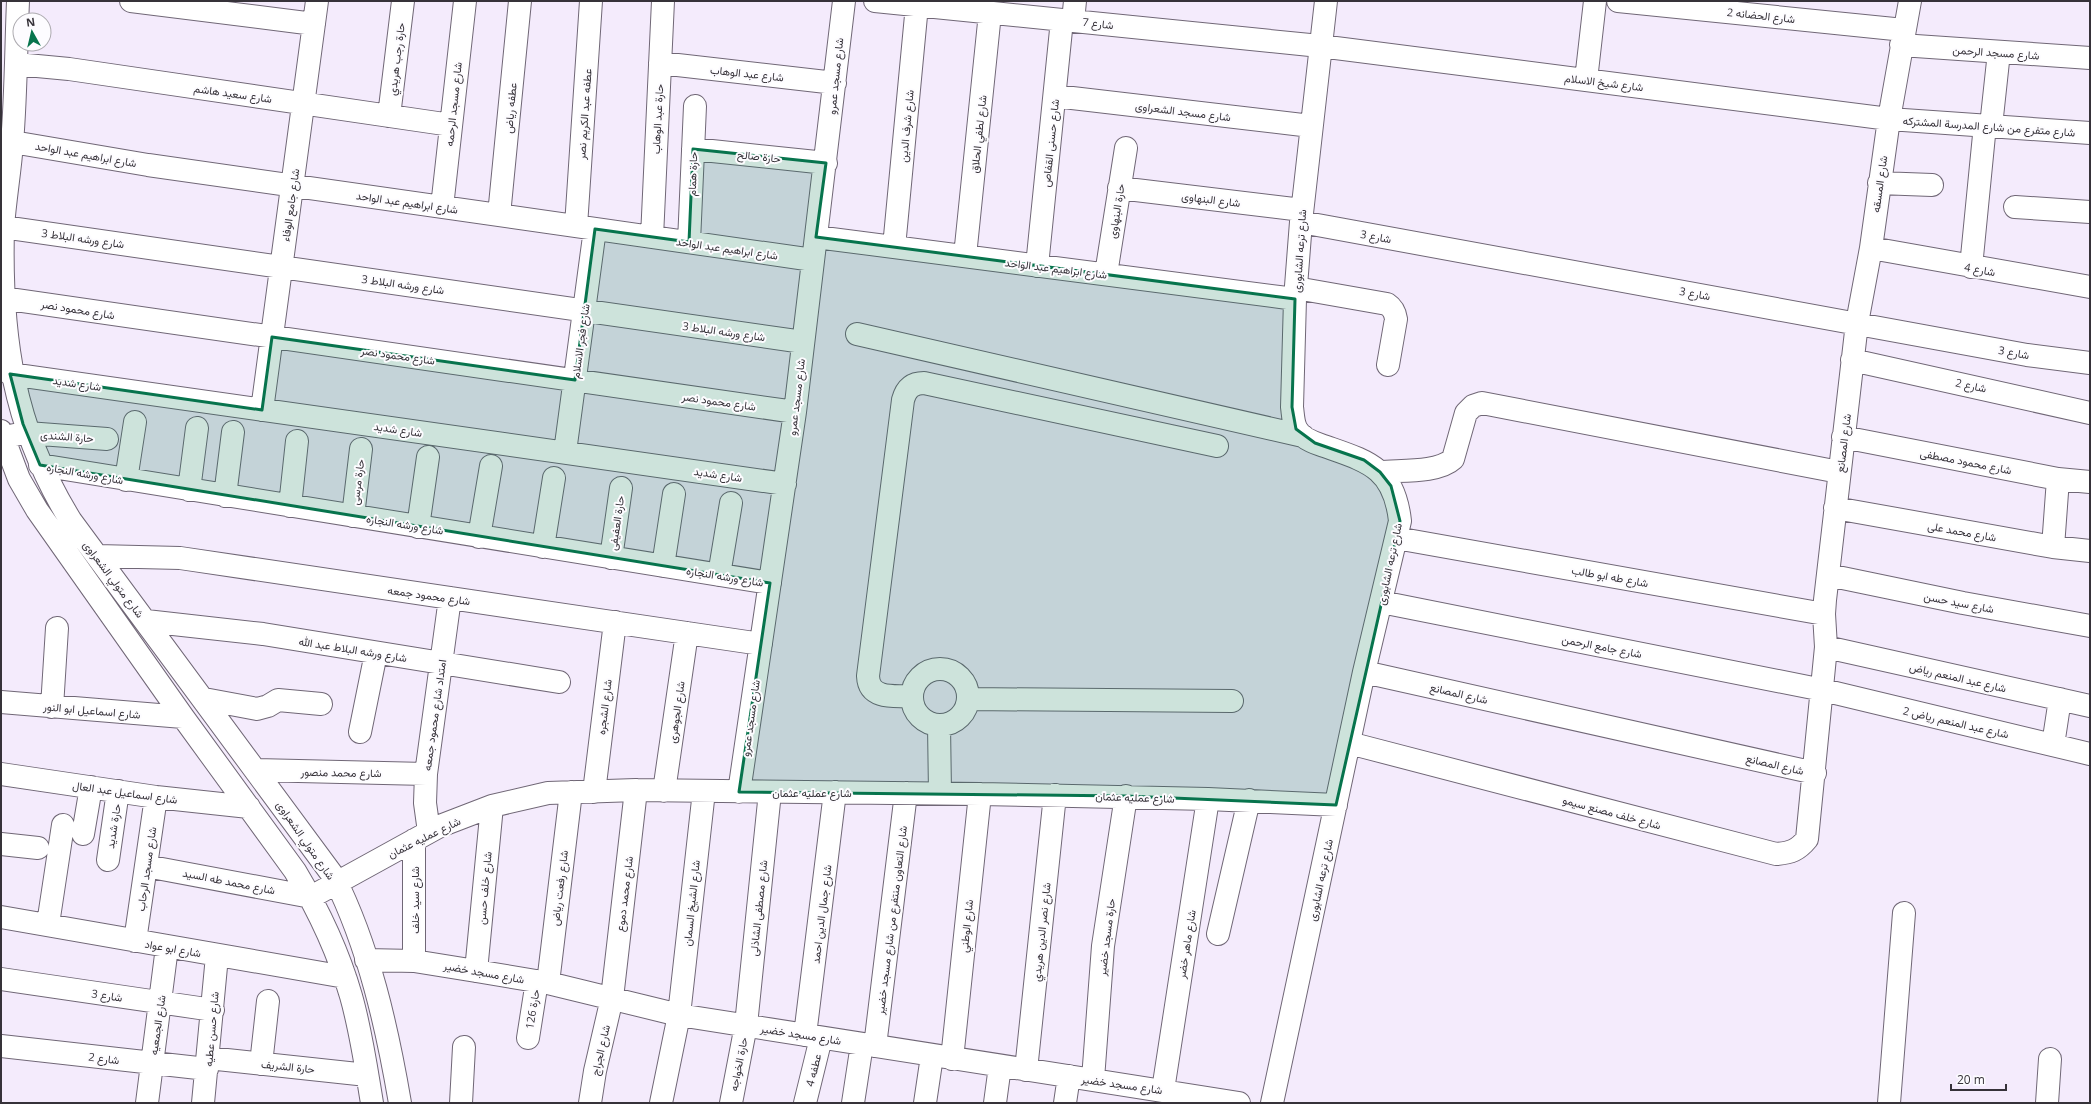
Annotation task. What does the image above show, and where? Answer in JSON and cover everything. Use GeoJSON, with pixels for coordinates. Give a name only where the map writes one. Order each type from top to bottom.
{"type":"FeatureCollection","features":[{"type":"Feature","properties":{"kind":"street","name":"شارع متولي الشعراوى"},"geometry":{"type":"LineString","coordinates":[[18,1],[16,64],[7,141],[3,227],[2,298],[10,374],[27,433],[40,465],[71,521],[319,855],[336,883],[353,918],[366,960],[389,1046],[400,1103]]}},
{"type":"Feature","properties":{"kind":"street"},"geometry":{"type":"LineString","coordinates":[[131,1],[314,24]]}},
{"type":"Feature","properties":{"kind":"street","name":"شارع جامع الوفاء"},"geometry":{"type":"LineString","coordinates":[[262,410],[317,1]]}},
{"type":"Feature","properties":{"kind":"street","name":"حارة رجب هريدي"},"geometry":{"type":"LineString","coordinates":[[389,116],[403,1]]}},
{"type":"Feature","properties":{"kind":"street","name":"شارع مسجد الرحمه"},"geometry":{"type":"LineString","coordinates":[[442,207],[465,1]]}},
{"type":"Feature","properties":{"kind":"street","name":"عطفه رياض"},"geometry":{"type":"LineString","coordinates":[[499,215],[520,1]]}},
{"type":"Feature","properties":{"kind":"street","name":"عطفه عبد الكريم نصر"},"geometry":{"type":"LineString","coordinates":[[585,227],[592,1]]}},
{"type":"Feature","properties":{"kind":"street","name":"حارة عبد الوهاب"},"geometry":{"type":"LineString","coordinates":[[652,237],[663,1]]}},
{"type":"Feature","properties":{"kind":"street","name":"شارع مسجد عمرو"},"geometry":{"type":"LineString","coordinates":[[739,792],[785,484],[826,163],[844,1]]}},
{"type":"Feature","properties":{"kind":"street","name":"شارع 7"},"geometry":{"type":"LineString","coordinates":[[876,1],[990,13],[1070,14],[1320,46]]}},
{"type":"Feature","properties":{"kind":"street","name":"شارع ترعه الشابورى"},"geometry":{"type":"LineString","coordinates":[[1272,1103],[1364,672],[1400,521],[1398,503],[1391,486],[1380,472],[1364,460],[1315,443],[1303,436],[1296,429],[1292,407],[1296,293],[1301,216],[1326,1]]}},
{"type":"Feature","properties":{"kind":"street"},"geometry":{"type":"LineString","coordinates":[[1586,80],[1595,1]]}},
{"type":"Feature","properties":{"kind":"street","name":"شارع الحضانه 2"},"geometry":{"type":"LineString","coordinates":[[1618,1],[1902,38]]}},
{"type":"Feature","properties":{"kind":"street","name":"شارع المسقه"},"geometry":{"type":"LineString","coordinates":[[1857,323],[1871,248],[1879,184],[1902,38],[1910,1]]}},
{"type":"Feature","properties":{"kind":"street","name":"شارع شرف الدين"},"geometry":{"type":"LineString","coordinates":[[894,247],[917,5]]}},
{"type":"Feature","properties":{"kind":"street","name":"شارع لطفي الحلاق"},"geometry":{"type":"LineString","coordinates":[[965,256],[990,13]]}},
{"type":"Feature","properties":{"kind":"street","name":"شارع حسنى القفاص"},"geometry":{"type":"LineString","coordinates":[[1037,266],[1055,96],[1070,14]]}},
{"type":"Feature","properties":{"kind":"street","name":"شارع مسجد الرحمن"},"geometry":{"type":"LineString","coordinates":[[1902,38],[1999,52],[2090,58]]}},
{"type":"Feature","properties":{"kind":"street","name":"شارع شيخ الاسلام"},"geometry":{"type":"LineString","coordinates":[[1320,46],[1889,119]]}},
{"type":"Feature","properties":{"kind":"street"},"geometry":{"type":"LineString","coordinates":[[1971,267],[1988,125],[1999,52]]}},
{"type":"Feature","properties":{"kind":"street","name":"شارع عبد الوهاب"},"geometry":{"type":"LineString","coordinates":[[660,63],[835,83]]}},
{"type":"Feature","properties":{"kind":"street","name":"شارع سعيد هاشم"},"geometry":{"type":"LineString","coordinates":[[16,64],[76,70],[451,125]]}},
{"type":"Feature","properties":{"kind":"street","name":"شارع مسجد الشعراوى"},"geometry":{"type":"LineString","coordinates":[[1055,96],[1311,126]]}},
{"type":"Feature","properties":{"kind":"street","name":"حارة همام"},"geometry":{"type":"LineString","coordinates":[[689,242],[695,106]]}},
{"type":"Feature","properties":{"kind":"street","name":"شارع متفرع من شارع المدرسة المشتركه"},"geometry":{"type":"LineString","coordinates":[[1889,119],[2090,133]]}},
{"type":"Feature","properties":{"kind":"street","name":"شارع ابراهيم عبد الواحد"},"geometry":{"type":"LineString","coordinates":[[7,141],[148,165],[813,260]]}},
{"type":"Feature","properties":{"kind":"street","name":"حارة البنهاوى"},"geometry":{"type":"LineString","coordinates":[[1106,274],[1126,148]]}},
{"type":"Feature","properties":{"kind":"street","name":"حارة صالح"},"geometry":{"type":"LineString","coordinates":[[693,149],[826,163]]}},
{"type":"Feature","properties":{"kind":"street"},"geometry":{"type":"LineString","coordinates":[[1879,184],[1932,186]]}},
{"type":"Feature","properties":{"kind":"street","name":"شارع البنهاوى"},"geometry":{"type":"LineString","coordinates":[[1119,188],[1301,216]]}},
{"type":"Feature","properties":{"kind":"street"},"geometry":{"type":"LineString","coordinates":[[2014,207],[2090,212]]}},
{"type":"Feature","properties":{"kind":"street","name":"شارع 3"},"geometry":{"type":"LineString","coordinates":[[1301,216],[2027,355],[2090,363]]}},
{"type":"Feature","properties":{"kind":"street","name":"شارع ورشه البلاط 3"},"geometry":{"type":"LineString","coordinates":[[3,227],[803,342]]}},
{"type":"Feature","properties":{"kind":"street","name":"شارع فجر الاسلام"},"geometry":{"type":"LineString","coordinates":[[565,452],[584,310],[585,227]]}},
{"type":"Feature","properties":{"kind":"street","name":"شارع ابراهيم عبد الواحد"},"geometry":{"type":"LineString","coordinates":[[816,237],[1037,266],[1387,304],[1394,310],[1396,319],[1388,365]]}},
{"type":"Feature","properties":{"kind":"street","name":"شارع 4"},"geometry":{"type":"LineString","coordinates":[[1871,248],[2090,287]]}},
{"type":"Feature","properties":{"kind":"street","name":"شارع محمود نصر"},"geometry":{"type":"LineString","coordinates":[[2,298],[794,412]]}},
{"type":"Feature","properties":{"kind":"street","name":"شارع المصانع"},"geometry":{"type":"LineString","coordinates":[[1364,672],[1815,773],[1826,647],[1824,614],[1857,323]]}},
{"type":"Feature","properties":{"kind":"street"},"geometry":{"type":"LineString","coordinates":[[857,334],[1303,436]]}},
{"type":"Feature","properties":{"kind":"street","name":"شارع 2"},"geometry":{"type":"LineString","coordinates":[[1852,360],[2090,413]]}},
{"type":"Feature","properties":{"kind":"street","name":"شارع شديد"},"geometry":{"type":"LineString","coordinates":[[10,374],[785,484]]}},
{"type":"Feature","properties":{"kind":"street"},"geometry":{"type":"LineString","coordinates":[[912,696],[882,695],[877,693],[869,686],[868,676],[903,400],[908,389],[918,383],[924,383],[1216,446]]}},
{"type":"Feature","properties":{"kind":"street"},"geometry":{"type":"LineString","coordinates":[[1380,472],[1434,468],[1448,464],[1453,459],[1466,413],[1473,406],[1482,403],[1839,472]]}},
{"type":"Feature","properties":{"kind":"street"},"geometry":{"type":"LineString","coordinates":[[126,480],[135,422]]}},
{"type":"Feature","properties":{"kind":"street"},"geometry":{"type":"LineString","coordinates":[[188,490],[197,428]]}},
{"type":"Feature","properties":{"kind":"street"},"geometry":{"type":"LineString","coordinates":[[224,496],[233,432]]}},
{"type":"Feature","properties":{"kind":"street","name":"حارة الشندى"},"geometry":{"type":"LineString","coordinates":[[2,435],[27,433],[107,439]]}},
{"type":"Feature","properties":{"kind":"street","name":"شارع متولي الشعراوى"},"geometry":{"type":"LineString","coordinates":[[2,435],[19,479],[37,510],[183,717],[295,871],[311,897],[333,943],[346,977],[358,1025],[372,1103]]}},
{"type":"Feature","properties":{"kind":"street","name":"شارع محمود مصطفى"},"geometry":{"type":"LineString","coordinates":[[1843,437],[2058,479],[2090,482]]}},
{"type":"Feature","properties":{"kind":"street"},"geometry":{"type":"LineString","coordinates":[[290,506],[297,441]]}},
{"type":"Feature","properties":{"kind":"street","name":"حارة مرسى"},"geometry":{"type":"LineString","coordinates":[[353,516],[361,449]]}},
{"type":"Feature","properties":{"kind":"street"},"geometry":{"type":"LineString","coordinates":[[418,527],[428,457]]}},
{"type":"Feature","properties":{"kind":"street","name":"شارع ورشه النجاره"},"geometry":{"type":"LineString","coordinates":[[40,465],[224,496],[770,583]]}},
{"type":"Feature","properties":{"kind":"street"},"geometry":{"type":"LineString","coordinates":[[479,537],[491,466]]}},
{"type":"Feature","properties":{"kind":"street"},"geometry":{"type":"LineString","coordinates":[[543,547],[554,478]]}},
{"type":"Feature","properties":{"kind":"street"},"geometry":{"type":"LineString","coordinates":[[2053,547],[2058,479]]}},
{"type":"Feature","properties":{"kind":"street","name":"حارة العفيفى"},"geometry":{"type":"LineString","coordinates":[[611,558],[621,488]]}},
{"type":"Feature","properties":{"kind":"street"},"geometry":{"type":"LineString","coordinates":[[663,566],[674,494]]}},
{"type":"Feature","properties":{"kind":"street"},"geometry":{"type":"LineString","coordinates":[[719,575],[731,503]]}},
{"type":"Feature","properties":{"kind":"street","name":"شارع محمد على"},"geometry":{"type":"LineString","coordinates":[[1835,508],[2053,547],[2090,551]]}},
{"type":"Feature","properties":{"kind":"street","name":"شارع طه ابو طالب"},"geometry":{"type":"LineString","coordinates":[[1396,538],[1824,614]]}},
{"type":"Feature","properties":{"kind":"street","name":"شارع محمود جمعه"},"geometry":{"type":"LineString","coordinates":[[97,556],[180,558],[761,644]]}},
{"type":"Feature","properties":{"kind":"street","name":"شارع سيد حسن"},"geometry":{"type":"LineString","coordinates":[[1828,575],[1963,603],[2090,626]]}},
{"type":"Feature","properties":{"kind":"street","name":"امتداد شارع محمود جمعه"},"geometry":{"type":"LineString","coordinates":[[422,836],[426,774],[450,598]]}},
{"type":"Feature","properties":{"kind":"street","name":"شارع جامع الرحمن"},"geometry":{"type":"LineString","coordinates":[[1381,602],[1823,690]]}},
{"type":"Feature","properties":{"kind":"street","name":"شارع ورشه البلاط عبد الله"},"geometry":{"type":"LineString","coordinates":[[146,621],[263,634],[559,682]]}},
{"type":"Feature","properties":{"kind":"street","name":"شارع الشجره"},"geometry":{"type":"LineString","coordinates":[[594,792],[615,622]]}},
{"type":"Feature","properties":{"kind":"street"},"geometry":{"type":"LineString","coordinates":[[52,707],[57,628]]}},
{"type":"Feature","properties":{"kind":"street","name":"شارع الجوهرى"},"geometry":{"type":"LineString","coordinates":[[664,791],[687,633]]}},
{"type":"Feature","properties":{"kind":"street","name":"شارع عبد المنعم رياض"},"geometry":{"type":"LineString","coordinates":[[1826,647],[2090,706]]}},
{"type":"Feature","properties":{"kind":"street"},"geometry":{"type":"LineString","coordinates":[[360,732],[376,653]]}},
{"type":"Feature","properties":{"kind":"street"},"geometry":{"type":"LineString","coordinates":[[942,670],[950,672],[961,679],[967,690],[968,699],[966,708],[955,721],[939,725],[923,719],[913,704],[912,696],[919,680],[925,674],[942,670]]}},
{"type":"Feature","properties":{"kind":"street","name":"شارع عبد المنعم رياض 2"},"geometry":{"type":"LineString","coordinates":[[1823,690],[2090,754]]}},
{"type":"Feature","properties":{"kind":"street"},"geometry":{"type":"LineString","coordinates":[[204,699],[257,709],[268,706],[278,700],[321,704]]}},
{"type":"Feature","properties":{"kind":"street"},"geometry":{"type":"LineString","coordinates":[[968,699],[1232,701]]}},
{"type":"Feature","properties":{"kind":"street"},"geometry":{"type":"LineString","coordinates":[[2053,745],[2060,699]]}},
{"type":"Feature","properties":{"kind":"street","name":"شارع اسماعيل ابو النور"},"geometry":{"type":"LineString","coordinates":[[1,702],[183,717]]}},
{"type":"Feature","properties":{"kind":"street"},"geometry":{"type":"LineString","coordinates":[[939,725],[940,793]]}},
{"type":"Feature","properties":{"kind":"street","name":"شارع خلف مصنع سيمو"},"geometry":{"type":"LineString","coordinates":[[1349,743],[1776,854],[1790,854],[1800,848],[1807,839],[1815,773]]}},
{"type":"Feature","properties":{"kind":"street","name":"شارع محمد منصور"},"geometry":{"type":"LineString","coordinates":[[256,770],[426,774]]}},
{"type":"Feature","properties":{"kind":"street","name":"شارع اسماعيل عبد العال"},"geometry":{"type":"LineString","coordinates":[[1,774],[156,797],[249,807]]}},
{"type":"Feature","properties":{"kind":"street"},"geometry":{"type":"LineString","coordinates":[[83,834],[91,787]]}},
{"type":"Feature","properties":{"kind":"street","name":"شارع عمليه عثمان"},"geometry":{"type":"LineString","coordinates":[[311,897],[422,836],[492,806],[548,793],[636,790],[940,793],[1126,796],[1249,800],[1336,805]]}},
{"type":"Feature","properties":{"kind":"street","name":"شارع محمد دموع"},"geometry":{"type":"LineString","coordinates":[[612,998],[636,790]]}},
{"type":"Feature","properties":{"kind":"street","name":"حارة شديد"},"geometry":{"type":"LineString","coordinates":[[108,860],[118,791]]}},
{"type":"Feature","properties":{"kind":"street","name":"شارع الشيخ السمان"},"geometry":{"type":"LineString","coordinates":[[661,1103],[679,1015],[704,791]]}},
{"type":"Feature","properties":{"kind":"street","name":"شارع رفعت رياض"},"geometry":{"type":"LineString","coordinates":[[542,982],[571,792]]}},
{"type":"Feature","properties":{"kind":"street","name":"شارع مصطفى الشاذلى"},"geometry":{"type":"LineString","coordinates":[[746,1025],[770,792]]}},
{"type":"Feature","properties":{"kind":"street","name":"شارع جمال الدين احمد"},"geometry":{"type":"LineString","coordinates":[[813,1036],[835,792]]}},
{"type":"Feature","properties":{"kind":"street","name":"شارع التعاون منتفرع من شارع مسجد خضير"},"geometry":{"type":"LineString","coordinates":[[853,1103],[869,1045],[906,793]]}},
{"type":"Feature","properties":{"kind":"street","name":"شارع الوطني"},"geometry":{"type":"LineString","coordinates":[[925,1103],[942,1057],[980,794]]}},
{"type":"Feature","properties":{"kind":"street","name":"شارع نصر الدين هريدي"},"geometry":{"type":"LineString","coordinates":[[1026,1070],[1055,795]]}},
{"type":"Feature","properties":{"kind":"street","name":"حارة مسجد خضير"},"geometry":{"type":"LineString","coordinates":[[1094,1080],[1103,946],[1126,796]]}},
{"type":"Feature","properties":{"kind":"street","name":"شارع مسجد الرحاب"},"geometry":{"type":"LineString","coordinates":[[135,941],[156,797]]}},
{"type":"Feature","properties":{"kind":"street","name":"شارع ماهر خضر"},"geometry":{"type":"LineString","coordinates":[[1163,1090],[1208,799]]}},
{"type":"Feature","properties":{"kind":"street"},"geometry":{"type":"LineString","coordinates":[[1218,934],[1249,800]]}},
{"type":"Feature","properties":{"kind":"street","name":"شارع خلف حسن"},"geometry":{"type":"LineString","coordinates":[[476,971],[492,806]]}},
{"type":"Feature","properties":{"kind":"street"},"geometry":{"type":"LineString","coordinates":[[48,924],[63,825]]}},
{"type":"Feature","properties":{"kind":"street","name":"شارع سيد خلف"},"geometry":{"type":"LineString","coordinates":[[414,961],[422,836]]}},
{"type":"Feature","properties":{"kind":"street"},"geometry":{"type":"LineString","coordinates":[[1,844],[38,848]]}},
{"type":"Feature","properties":{"kind":"street","name":"شارع محمد طه السيد"},"geometry":{"type":"LineString","coordinates":[[146,866],[311,897]]}},
{"type":"Feature","properties":{"kind":"street"},"geometry":{"type":"LineString","coordinates":[[1889,1103],[1904,913]]}},
{"type":"Feature","properties":{"kind":"street","name":"شارع ابو عواد"},"geometry":{"type":"LineString","coordinates":[[1,917],[48,924],[217,956],[346,977]]}},
{"type":"Feature","properties":{"kind":"street","name":"شارع الجمعيه"},"geometry":{"type":"LineString","coordinates":[[147,1103],[167,947]]}},
{"type":"Feature","properties":{"kind":"street","name":"شارع حسن عطيه"},"geometry":{"type":"LineString","coordinates":[[203,1103],[208,1064],[217,956]]}},
{"type":"Feature","properties":{"kind":"street","name":"شارع مسجد خضير"},"geometry":{"type":"LineString","coordinates":[[366,960],[414,961],[542,982],[679,1015],[1094,1080],[1134,1094],[1163,1090],[1239,1103]]}},
{"type":"Feature","properties":{"kind":"street","name":"شارع 3"},"geometry":{"type":"LineString","coordinates":[[1,979],[213,1010]]}},
{"type":"Feature","properties":{"kind":"street","name":"حارة 126"},"geometry":{"type":"LineString","coordinates":[[528,1038],[542,982]]}},
{"type":"Feature","properties":{"kind":"street","name":"شارع الجراج"},"geometry":{"type":"LineString","coordinates":[[590,1103],[595,1071],[612,998]]}},
{"type":"Feature","properties":{"kind":"street"},"geometry":{"type":"LineString","coordinates":[[261,1064],[268,1001]]}},
{"type":"Feature","properties":{"kind":"street","name":"حارة الخواجه"},"geometry":{"type":"LineString","coordinates":[[731,1103],[746,1025]]}},
{"type":"Feature","properties":{"kind":"street","name":"عطفه 4"},"geometry":{"type":"LineString","coordinates":[[805,1103],[813,1036]]}},
{"type":"Feature","properties":{"kind":"street","name":"شارع 2"},"geometry":{"type":"LineString","coordinates":[[1,1046],[152,1063],[208,1064]]}},
{"type":"Feature","properties":{"kind":"street"},"geometry":{"type":"LineString","coordinates":[[460,1103],[464,1047]]}},
{"type":"Feature","properties":{"kind":"street"},"geometry":{"type":"LineString","coordinates":[[2047,1103],[2050,1059]]}},
{"type":"Feature","properties":{"kind":"street","name":"حارة الشريف"},"geometry":{"type":"LineString","coordinates":[[208,1064],[261,1064],[367,1075]]}},
{"type":"Feature","properties":{"kind":"street"},"geometry":{"type":"LineString","coordinates":[[995,1103],[1000,1066]]}},
{"type":"Feature","properties":{"kind":"street"},"geometry":{"type":"LineString","coordinates":[[1065,1103],[1069,1076]]}},
{"type":"Feature","properties":{"kind":"highlighted area"},"geometry":{"type":"Polygon","coordinates":[[[693,149],[826,163],[816,237],[1295,299],[1292,407],[1296,429],[1315,443],[1364,460],[1380,472],[1391,486],[1400,521],[1336,805],[1126,796],[739,792],[770,583],[40,465],[23,424],[10,374],[262,410],[272,337],[575,380],[595,229],[689,242],[693,149]]]}}]}
